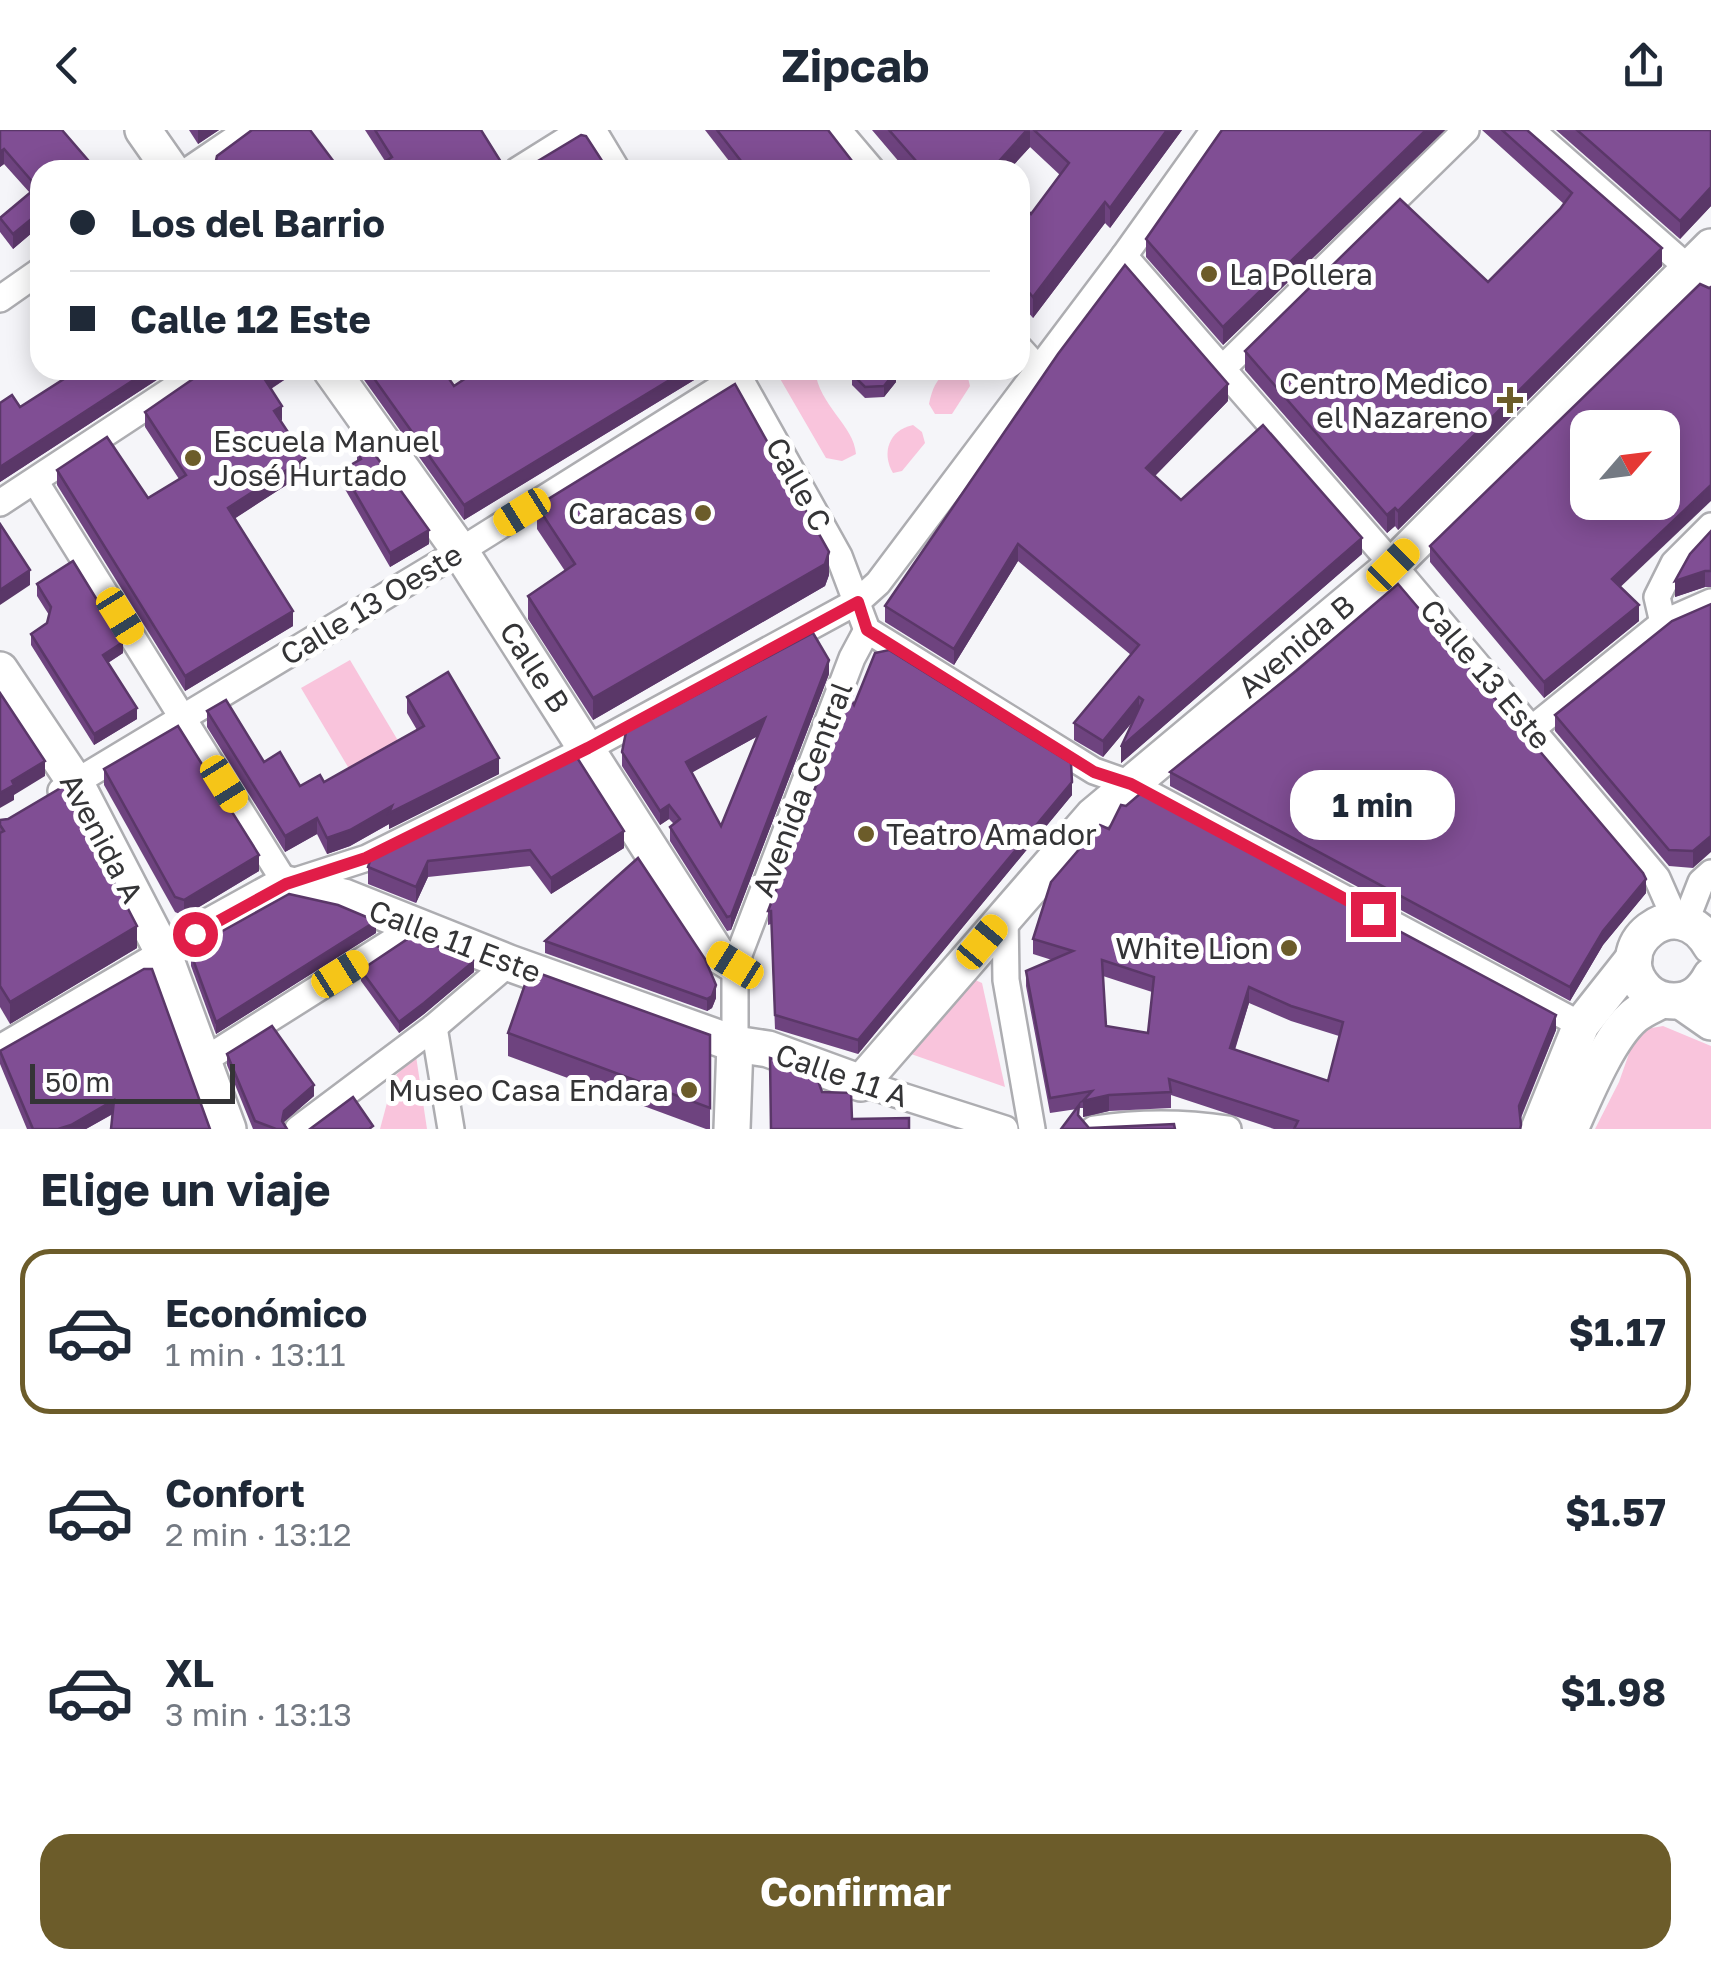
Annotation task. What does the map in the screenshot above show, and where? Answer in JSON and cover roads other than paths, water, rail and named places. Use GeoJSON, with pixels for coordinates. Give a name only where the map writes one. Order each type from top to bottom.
{"type":"FeatureCollection","features":[{"type":"Feature","properties":{"kind":"street"},"geometry":{"type":"LineString","coordinates":[[143,130],[163,160]]}},
{"type":"Feature","properties":{"kind":"street"},"geometry":{"type":"LineString","coordinates":[[204,160],[248,130]]}},
{"type":"Feature","properties":{"kind":"street"},"geometry":{"type":"LineString","coordinates":[[534,160],[582,130]]}},
{"type":"Feature","properties":{"kind":"street"},"geometry":{"type":"LineString","coordinates":[[593,130],[611,160]]}},
{"type":"Feature","properties":{"kind":"street"},"geometry":{"type":"LineString","coordinates":[[838,130],[864,160]]}},
{"type":"Feature","properties":{"kind":"street"},"geometry":{"type":"LineString","coordinates":[[0,1048],[286,884],[366,858],[588,748],[858,602],[878,584],[1214,130]]}},
{"type":"Feature","properties":{"kind":"street"},"geometry":{"type":"LineString","coordinates":[[1222,369],[1466,130]]}},
{"type":"Feature","properties":{"kind":"street"},"geometry":{"type":"LineString","coordinates":[[1531,130],[1704,268]]}},
{"type":"Feature","properties":{"kind":"street","name":"Calle 13 Este"},"geometry":{"type":"LineString","coordinates":[[1124,256],[1533,728],[1657,878],[1691,930]]}},
{"type":"Feature","properties":{"kind":"street","name":"Avenida B"},"geometry":{"type":"LineString","coordinates":[[861,1083],[1093,816],[1393,565],[1704,268]]}},
{"type":"Feature","properties":{"kind":"street"},"geometry":{"type":"LineString","coordinates":[[0,299],[30,279]]}},
{"type":"Feature","properties":{"kind":"street"},"geometry":{"type":"LineString","coordinates":[[1030,360],[1039,370]]}},
{"type":"Feature","properties":{"kind":"street"},"geometry":{"type":"LineString","coordinates":[[0,504],[187,380]]}},
{"type":"Feature","properties":{"kind":"street","name":"Calle B"},"geometry":{"type":"LineString","coordinates":[[338,380],[460,551],[716,954],[735,965]]}},
{"type":"Feature","properties":{"kind":"street","name":"Calle 13 Oeste"},"geometry":{"type":"LineString","coordinates":[[60,791],[460,551],[726,380]]}},
{"type":"Feature","properties":{"kind":"street","name":"Calle C"},"geometry":{"type":"LineString","coordinates":[[741,380],[839,556],[867,630]]}},
{"type":"Feature","properties":{"kind":"street"},"geometry":{"type":"LineString","coordinates":[[35,480],[286,884]]}},
{"type":"Feature","properties":{"kind":"street"},"geometry":{"type":"LineString","coordinates":[[1664,623],[1657,597],[1674,563],[1711,526]]}},
{"type":"Feature","properties":{"kind":"street"},"geometry":{"type":"LineString","coordinates":[[1533,728],[1664,623],[1711,602]]}},
{"type":"Feature","properties":{"kind":"street"},"geometry":{"type":"LineString","coordinates":[[867,630],[1094,772],[1131,784],[1581,1025]]}},
{"type":"Feature","properties":{"kind":"street","name":"Avenida Central"},"geometry":{"type":"LineString","coordinates":[[732,1129],[735,965],[852,658],[867,630]]}},
{"type":"Feature","properties":{"kind":"street","name":"Avenida A"},"geometry":{"type":"LineString","coordinates":[[0,670],[60,791],[162,952],[228,1129]]}},
{"type":"Feature","properties":{"kind":"street"},"geometry":{"type":"LineString","coordinates":[[1539,1129],[1581,1025],[1634,958],[1647,931],[1660,924],[1691,930],[1701,882],[1711,874]]}},
{"type":"Feature","properties":{"kind":"street","name":"Calle 11 Este"},"geometry":{"type":"LineString","coordinates":[[286,884],[344,897],[509,963],[735,1044]]}},
{"type":"Feature","properties":{"kind":"street"},"geometry":{"type":"LineString","coordinates":[[1006,913],[1006,980],[1032,1129]]}},
{"type":"Feature","properties":{"kind":"street"},"geometry":{"type":"LineString","coordinates":[[203,1061],[401,936],[409,924]]}},
{"type":"Feature","properties":{"kind":"street"},"geometry":{"type":"LineString","coordinates":[[1634,958],[1641,984],[1694,989]]}},
{"type":"Feature","properties":{"kind":"street"},"geometry":{"type":"LineString","coordinates":[[298,1129],[434,1027],[509,963]]}},
{"type":"Feature","properties":{"kind":"street"},"geometry":{"type":"LineString","coordinates":[[1694,989],[1711,1022]]}},
{"type":"Feature","properties":{"kind":"street"},"geometry":{"type":"LineString","coordinates":[[1570,1129],[1595,1073],[1632,1016],[1694,989]]}},
{"type":"Feature","properties":{"kind":"street"},"geometry":{"type":"LineString","coordinates":[[434,1027],[451,1129]]}},
{"type":"Feature","properties":{"kind":"street","name":"Calle 11 A"},"geometry":{"type":"LineString","coordinates":[[735,1044],[768,1049],[1005,1129]]}},
{"type":"Feature","properties":{"kind":"street"},"geometry":{"type":"LineString","coordinates":[[1094,1129],[1189,1123],[1228,1129]]}},
{"type":"Feature","properties":{"kind":"place","name":"La Pollera"},"geometry":{"type":"Point","coordinates":[1209,274]}},
{"type":"Feature","properties":{"kind":"place","name":"Centro Medico el Nazareno"},"geometry":{"type":"Point","coordinates":[1510,400]}},
{"type":"Feature","properties":{"kind":"place","name":"Escuela Manuel José Hurtado"},"geometry":{"type":"Point","coordinates":[193,458]}},
{"type":"Feature","properties":{"kind":"place","name":"Caracas"},"geometry":{"type":"Point","coordinates":[703,513]}},
{"type":"Feature","properties":{"kind":"place","name":"Teatro Amador"},"geometry":{"type":"Point","coordinates":[866,834]}},
{"type":"Feature","properties":{"kind":"place","name":"White Lion"},"geometry":{"type":"Point","coordinates":[1289,948]}},
{"type":"Feature","properties":{"kind":"place","name":"Museo Casa Endara"},"geometry":{"type":"Point","coordinates":[689,1090]}}]}
